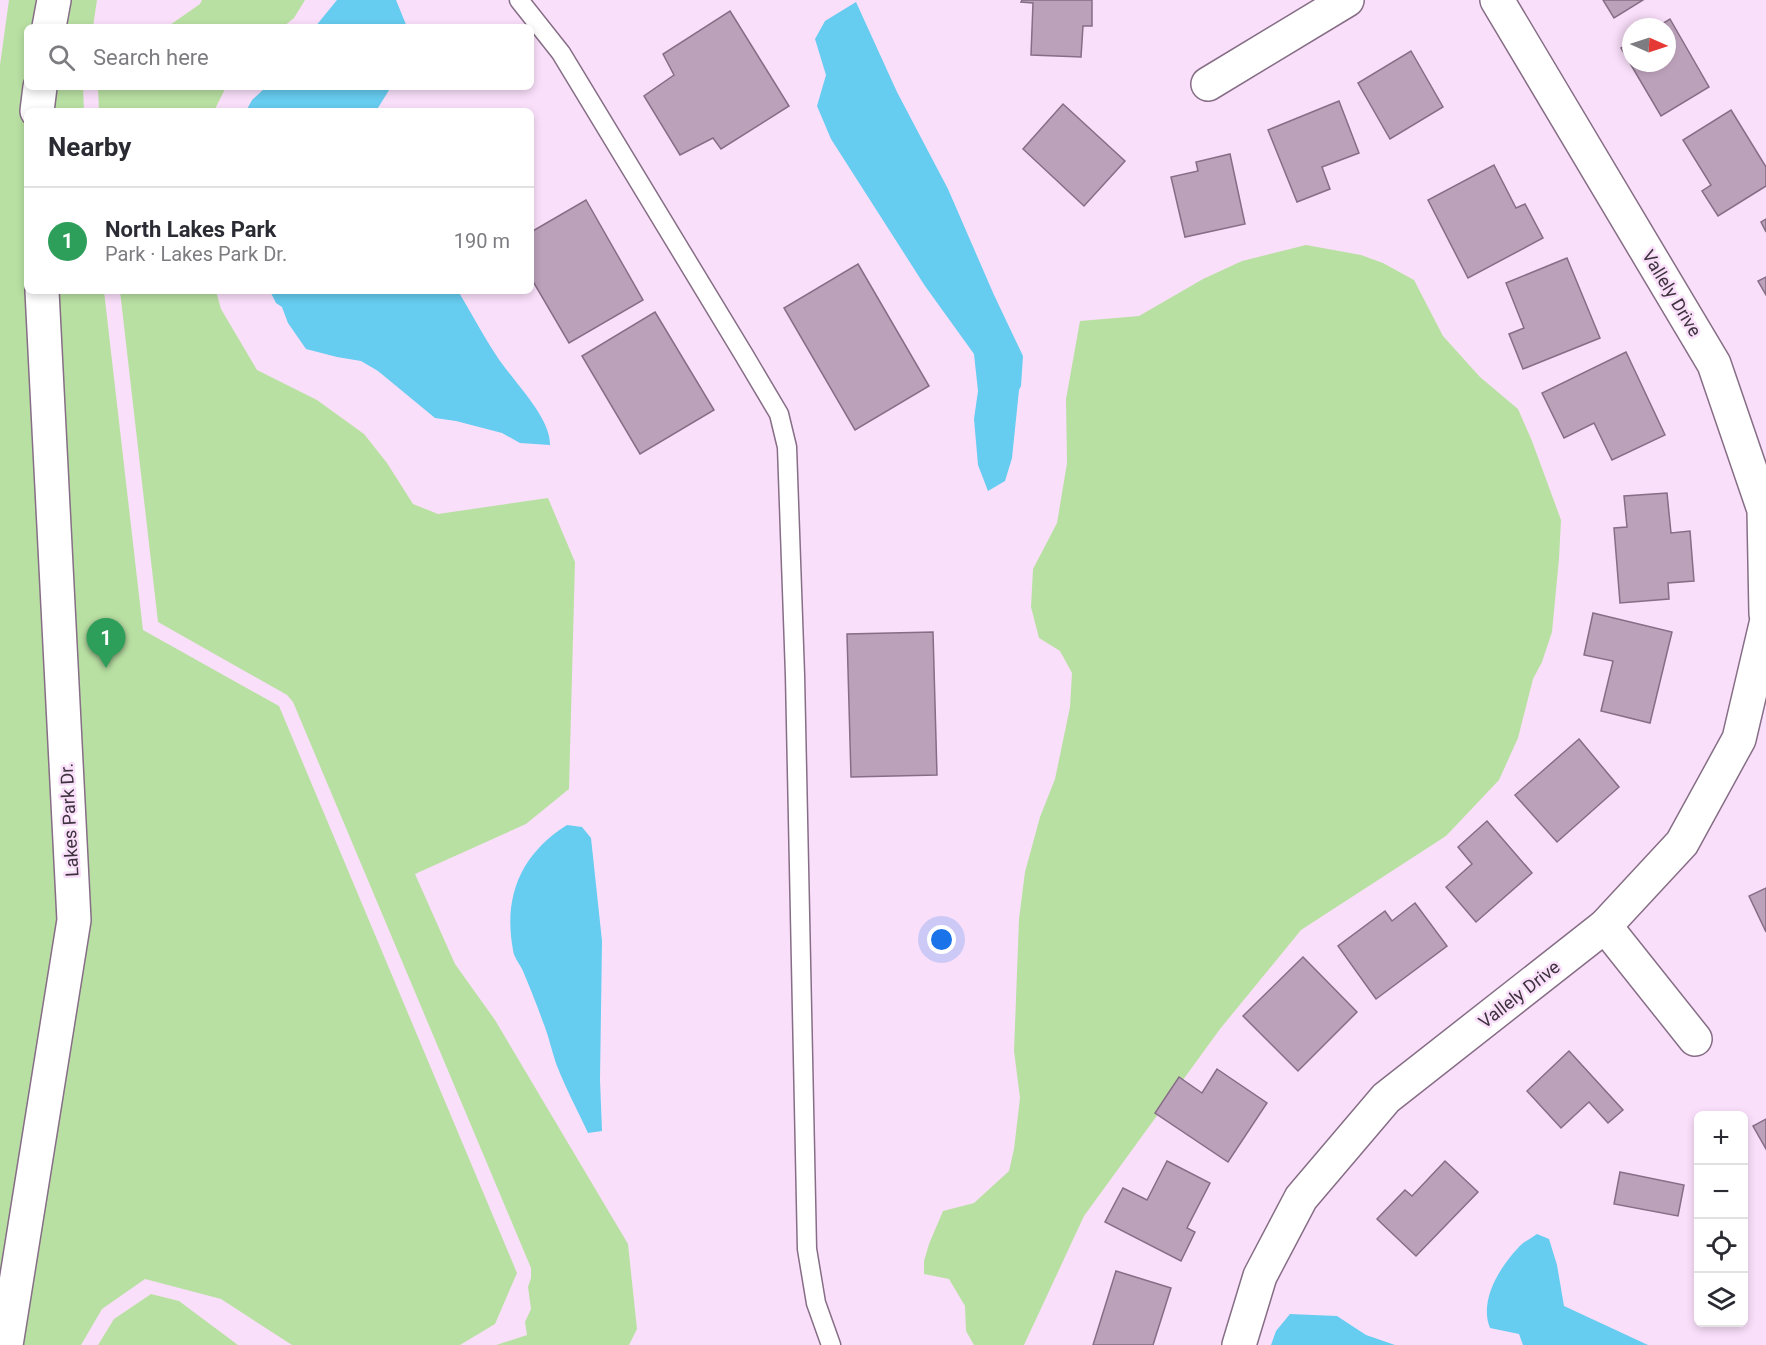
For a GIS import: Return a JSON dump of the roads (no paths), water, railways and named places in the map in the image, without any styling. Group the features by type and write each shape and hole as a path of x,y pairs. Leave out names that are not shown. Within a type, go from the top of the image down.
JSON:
{"street":[{"path":"50,24 54,0"},
{"path":"1208,84 1347,0"},
{"name":"Vallely Drive","path":"1497,0 1714,364 1764,510 1766,614"},
{"path":"37,108 40,90"},
{"name":"Lakes Park Dr.","path":"6,1345 74,921 42,294"},
{"name":"Vallely Drive","path":"1239,1345 1260,1276 1301,1198 1386,1098 1605,926 1682,843 1739,738 1766,624"},
{"path":"1605,926 1695,1039"}],"lane":[{"path":"519,0 561,53 709,296 779,414 787,447 795,687 807,1249 816,1303 831,1345"}],"water":[{"path":"337,0 396,0 406,24 317,24"},
{"path":"856,2 897,92 948,189 1023,356 1012,458 1005,481 988,491 978,465 974,419 978,391 974,354 925,286 831,139 817,106 826,75 815,39 825,21"},
{"path":"263,90 389,90 378,108 248,108 252,100"},
{"path":"272,294 460,294 496,355 544,422 549,434 550,445 520,443 502,433 435,418 378,371 361,361 306,349 288,323 282,307 276,303"},
{"path":"567,825 582,827 591,838 602,941 600,1080 602,1131 588,1133 555,1061 536,1003 515,956 511,930 514,894 527,863 551,836"},
{"path":"1537,1234 1549,1239 1557,1265 1564,1306 1648,1345 1523,1345 1519,1334 1490,1328 1487,1307 1498,1275 1520,1246"},
{"path":"1290,1314 1337,1316 1366,1335 1395,1345 1271,1345 1276,1331"}],"place":[{"name":"North Lakes Park","path":"106,668"}]}
